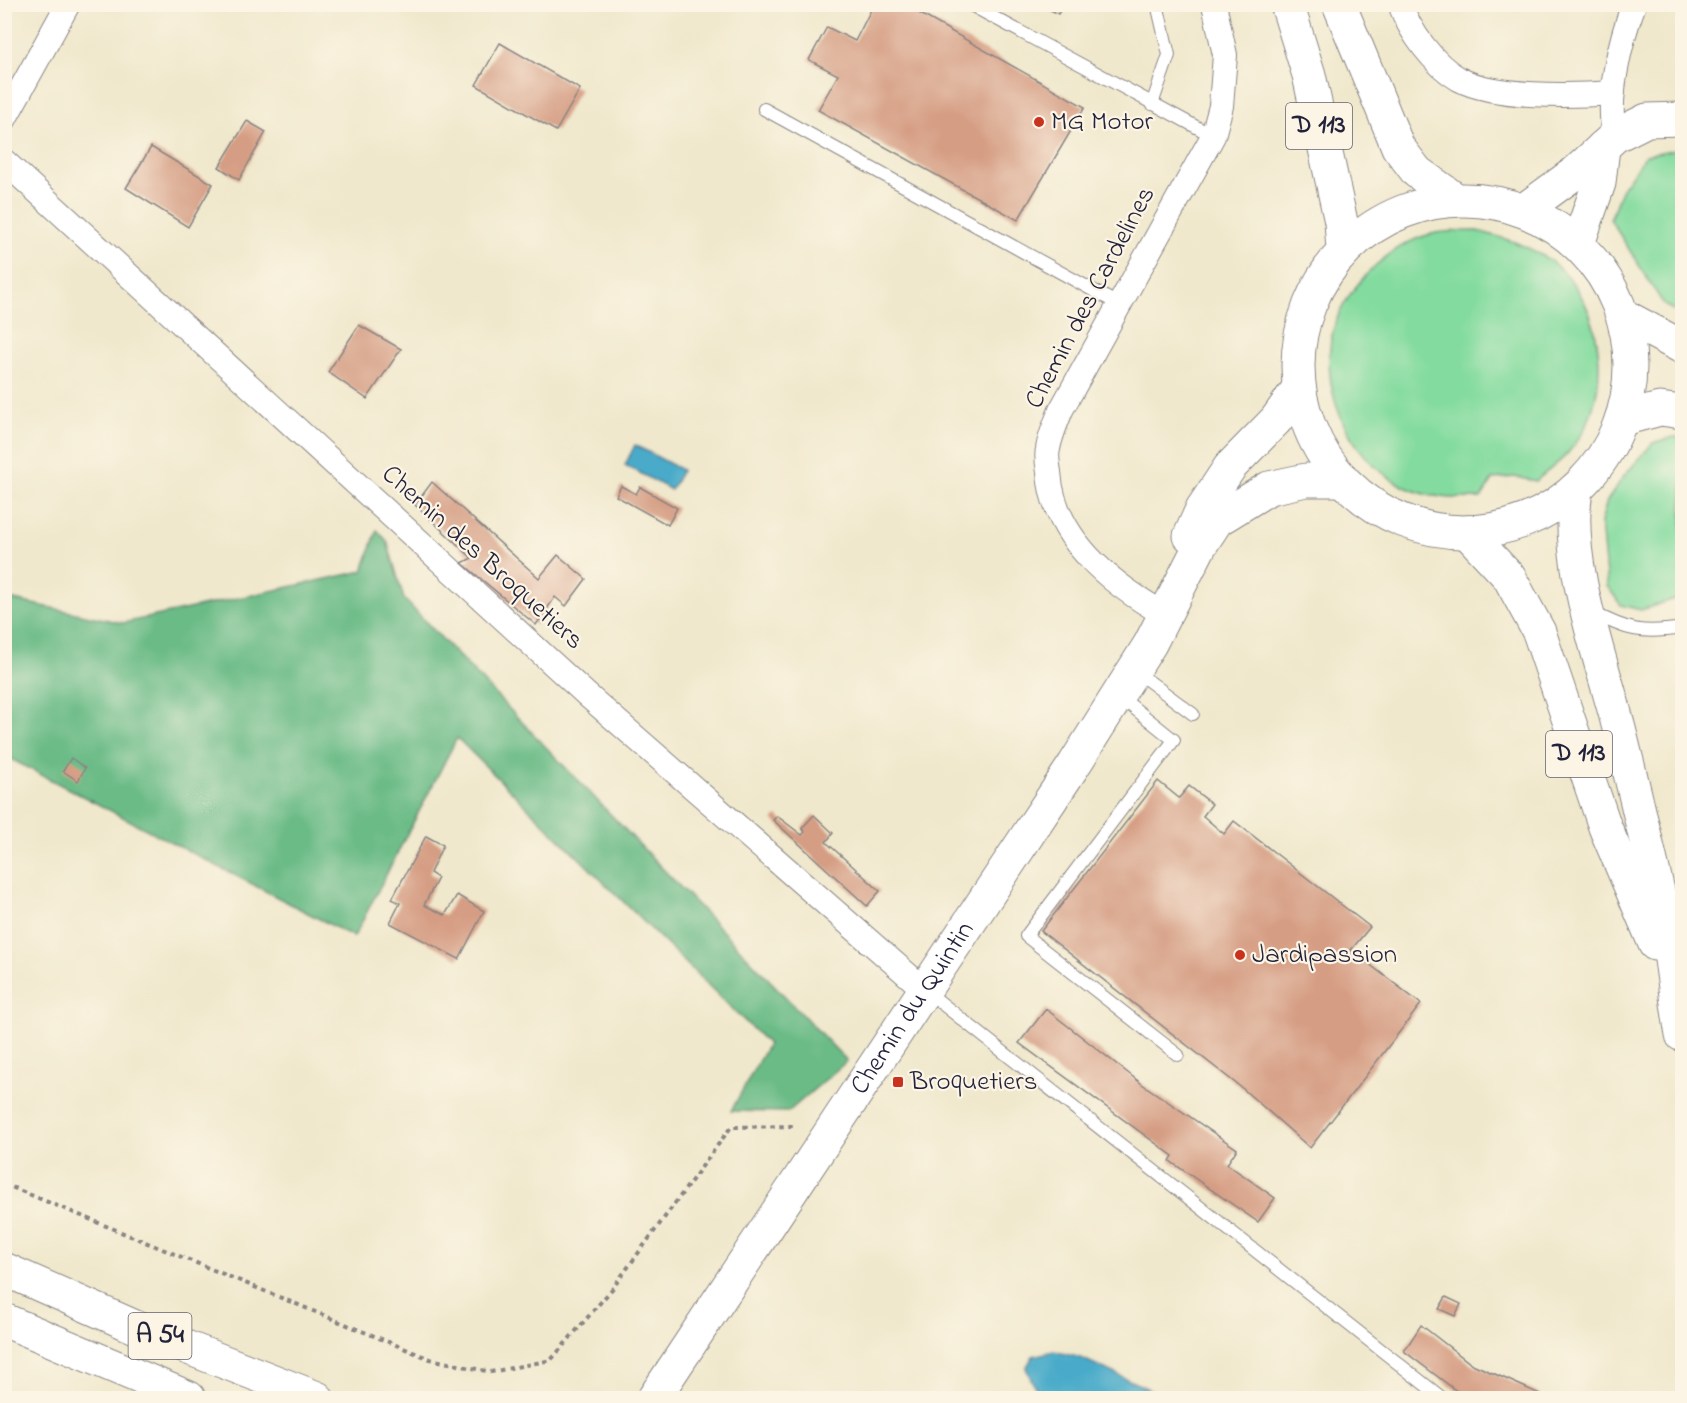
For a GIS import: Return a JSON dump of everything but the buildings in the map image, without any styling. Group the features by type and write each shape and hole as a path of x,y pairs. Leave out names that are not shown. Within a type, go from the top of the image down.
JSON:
{"main road":[{"name":"D 113","path":"1287,4 1308,75 1341,222 1343,250"},
{"name":"D 113","path":"1339,4 1398,147 1417,172 1455,199"},
{"path":"1524,210 1546,196 1609,141 1647,120 1683,119"},
{"path":"1578,244 1599,183 1609,141"},
{"path":"1455,199 1490,201 1524,210 1552,224 1578,244 1597,265 1613,290 1624,316 1631,374 1622,419 1601,461 1576,490 1536,516 1514,525 1467,532 1432,529 1399,519 1369,503 1342,480 1322,453 1312,432 1298,389 1297,351 1305,314 1320,280 1343,250 1375,224 1413,206 1455,199"},
{"path":"1624,316 1683,347"},
{"name":"Chemin du Quintin","path":"1166,615 1171,580 1202,509 1230,467 1276,420 1298,389"},
{"path":"1622,419 1660,409 1683,412"},
{"name":"Chemin du Quintin","path":"656,1397 1126,683 1166,615 1200,546 1217,520 1269,488 1306,480 1342,480"},
{"name":"D 113","path":"1576,490 1572,516 1585,608 1615,715 1666,923 1673,989 1683,1035"},
{"name":"D 113","path":"1467,532 1509,577 1539,632 1605,826 1673,989"},
{"name":"A 54","path":"4,1269 142,1330 317,1398"},
{"name":"A 54","path":"4,1320 189,1398"}],"street":[{"path":"4,120 68,4"},
{"name":"Chemin des Cardelines","path":"1166,615 1134,597 1099,570 1066,528 1050,491 1047,451 1061,410 1213,136 1221,106 1225,55 1214,4"},
{"path":"1400,4 1429,53 1459,78 1496,91 1613,93"},
{"path":"1609,141 1613,93 1628,21 1634,4"},
{"name":"Chemin des Broquetiers","path":"4,162 587,695 925,990"}],"lane":[{"path":"969,4 1213,136"},
{"path":"1152,104 1169,55 1157,4"},
{"path":"764,109 1118,304"},
{"path":"1585,608 1620,627 1651,632 1683,628"},
{"path":"1126,683 1193,714"},
{"path":"1126,683 1174,740 1026,936 1178,1055"},
{"path":"925,990 1442,1398"}],"path":[{"path":"4,1184 430,1359 491,1372 551,1360 612,1289 731,1127 835,1126"}],"green space":[{"path":"1682,148 1682,315 1664,305 1610,219 1622,188 1646,155"},
{"path":"1477,231 1507,239 1534,251 1552,262 1571,280 1585,303 1594,328 1598,355 1598,382 1593,408 1582,433 1567,454 1536,481 1515,477 1493,479 1481,498 1440,497 1420,493 1401,485 1365,456 1351,437 1340,416 1333,393 1330,347 1335,324 1347,299 1382,260 1404,245 1428,235"},
{"path":"1682,437 1682,597 1641,610 1621,605 1607,586 1601,522 1607,501 1624,476 1653,443"},
{"path":"377,530 387,541 404,599 847,1061 788,1112 731,1111 768,1044 457,738 354,937 5,756 4,598 123,623 363,571"}],"water":[{"path":"635,445 682,470 671,490 625,465"},
{"path":"1054,1351 1081,1358 1168,1398 1040,1398 1026,1368 1033,1356"}],"place":[{"name":"MG Motor","path":"1039,122"},
{"name":"Jardipassion","path":"1240,955"},
{"name":"Broquetiers","path":"898,1082"}]}
